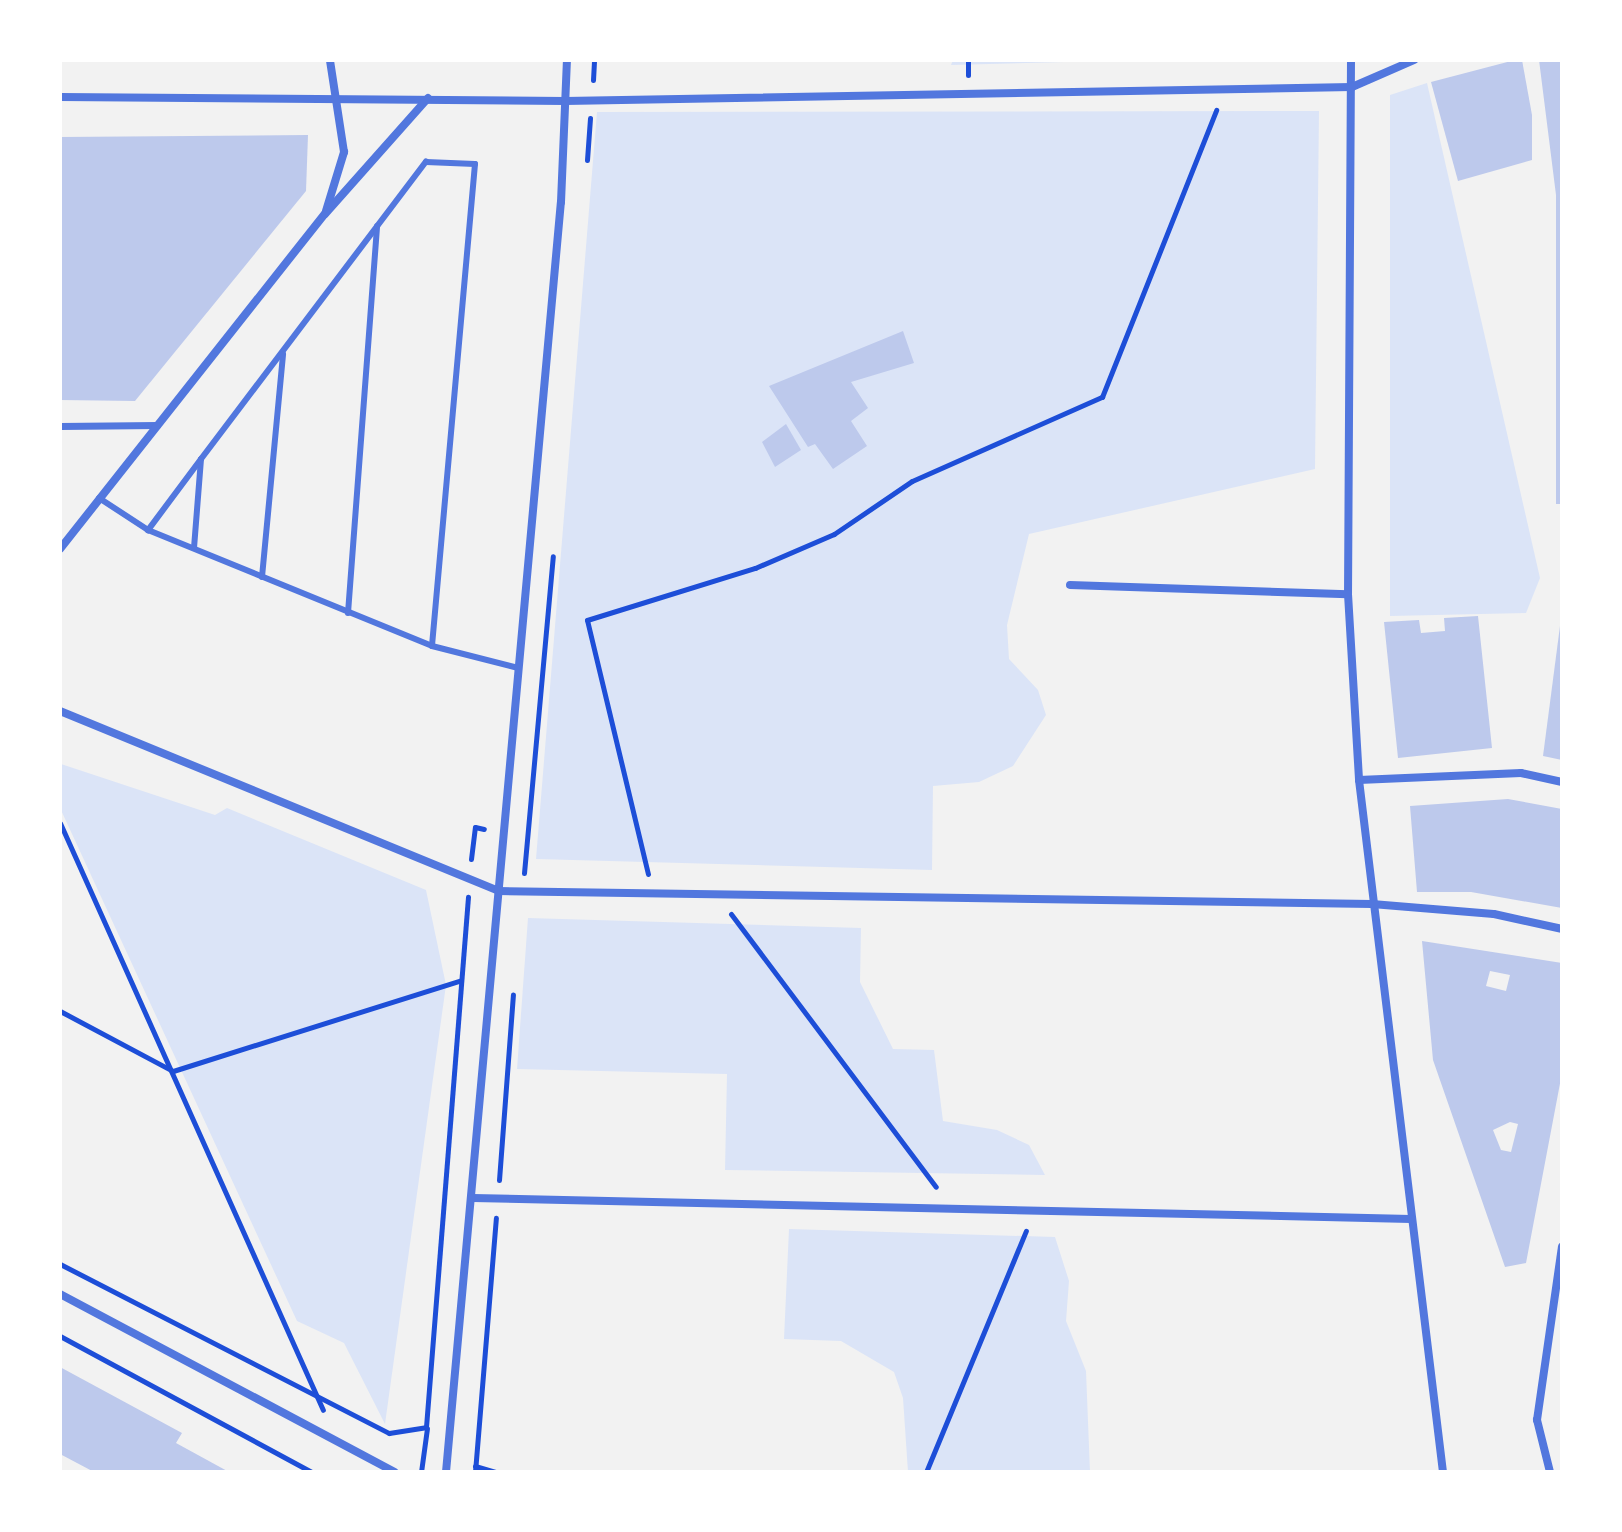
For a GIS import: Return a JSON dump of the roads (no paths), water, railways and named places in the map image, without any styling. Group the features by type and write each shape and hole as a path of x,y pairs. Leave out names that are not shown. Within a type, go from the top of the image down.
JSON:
{"street":[{"path":"325,214 344,152 331,96 330,60"},
{"path":"446,1472 473,1198 567,60"},
{"path":"1351,60 1348,594 1359,780 1443,1472"},
{"path":"60,97 331,96 565,101 1352,87 1414,60"},
{"path":"60,549 325,214 428,98"},
{"path":"60,426 157,425"},
{"path":"1070,585 1348,594"},
{"path":"60,711 499,891 1372,904 1494,914 1562,929"},
{"path":"1359,780 1521,773 1562,782"},
{"path":"473,1198 1411,1219"},
{"path":"1550,1472 1537,1420 1562,1247"},
{"path":"60,1294 395,1472"}],"lane":[{"path":"148,530 426,162 475,164 432,646"},
{"path":"348,613 377,226"},
{"path":"262,577 283,351"},
{"path":"194,548 201,459"},
{"path":"99,498 148,530 348,613 432,646 518,668"}]}
